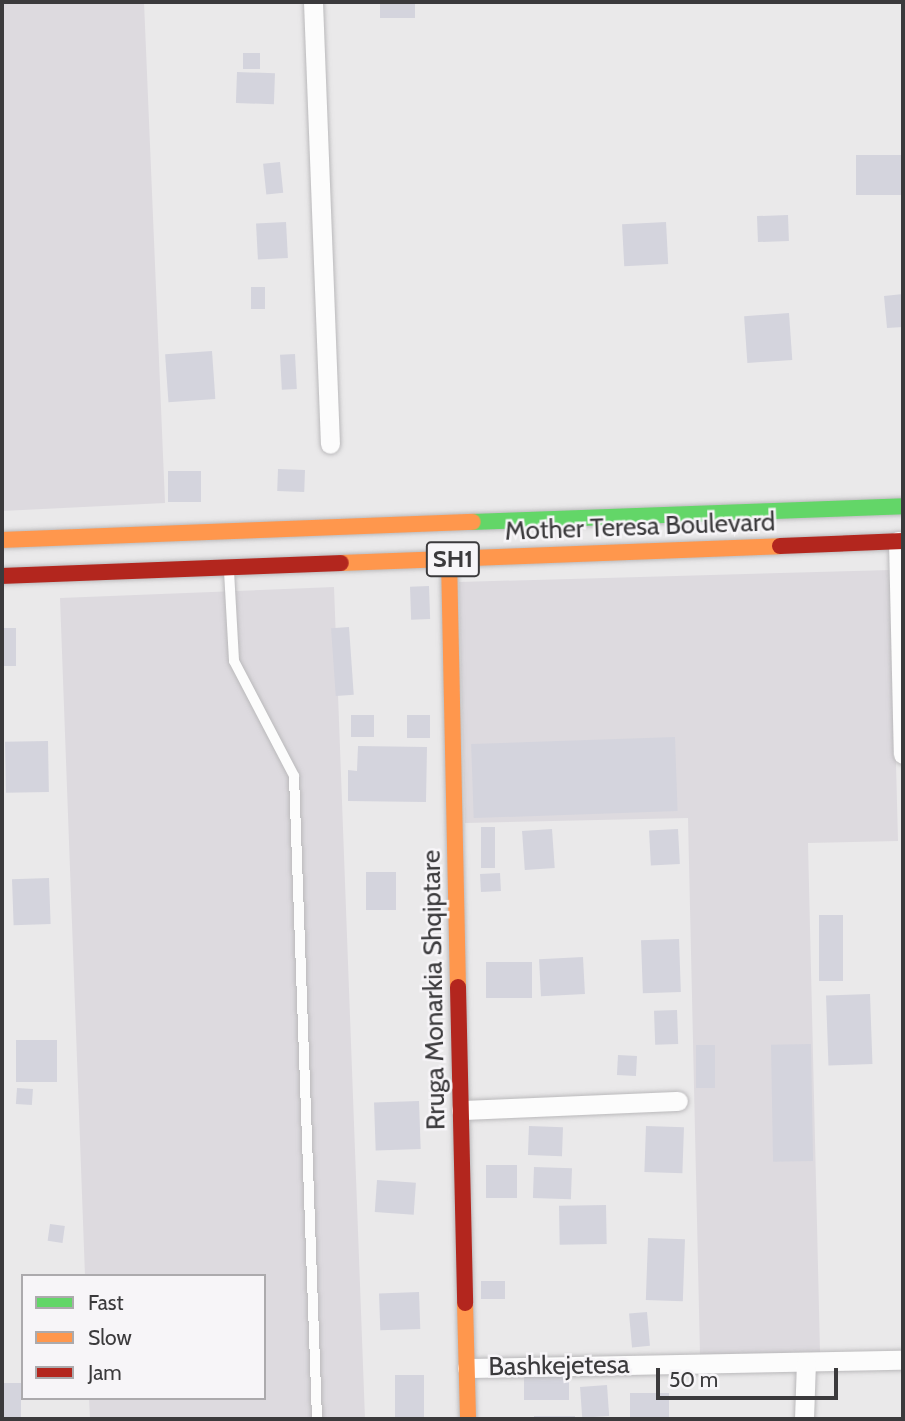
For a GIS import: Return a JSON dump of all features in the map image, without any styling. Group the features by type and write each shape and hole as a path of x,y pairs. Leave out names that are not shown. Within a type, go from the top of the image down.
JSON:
{"main road":[{"name":"Mother Teresa Boulevard","path":"2,540 903,506"},
{"name":"Mother Teresa Boulevard","path":"2,576 901,541"},
{"name":"Rruga Monarkia Shqiptare","path":"449,559 468,1419"}],"street":[{"path":"313,2 330,444"},
{"path":"901,541 903,754"},
{"path":"461,1110 678,1101"},
{"name":"Bashkejetesa","path":"467,1368 903,1360"},
{"path":"804,1419 806,1362"}],"lane":[{"path":"229,567 234,661 294,776 317,1419"}],"shaded area":[{"path":"2,2 144,2 165,503 2,511"},
{"path":"891,570 898,841 808,843 820,1352 700,1355 688,818 465,823 459,582"},
{"path":"334,587 365,1419 90,1419 89,1400 266,1400 266,1274 85,1274 60,598"}],"building":[{"path":"380,2 415,2 415,18 380,18"},
{"path":"243,53 260,53 260,69 243,69"},
{"path":"237,72 275,73 274,104 236,103"},
{"path":"856,155 903,155 903,195 856,195"},
{"path":"280,162 283,193 266,195 263,164"},
{"path":"788,215 789,241 758,242 757,216"},
{"path":"286,222 288,258 258,260 256,224"},
{"path":"666,222 668,264 624,266 622,224"},
{"path":"251,287 265,287 265,309 251,309"},
{"path":"903,294 903,327 887,328 884,296"},
{"path":"789,313 792,360 747,363 744,316"},
{"path":"212,351 215,399 168,402 165,354"},
{"path":"295,354 297,389 282,390 280,355"},
{"path":"278,469 305,470 304,492 277,491"},
{"path":"168,471 201,471 201,502 168,502"},
{"path":"429,586 430,619 411,620 410,587"},
{"path":"349,627 354,695 336,696 331,628"},
{"path":"2,628 16,628 16,666 2,666"},
{"path":"351,715 374,715 374,737 351,737"},
{"path":"407,715 430,715 430,738 407,738"},
{"path":"675,737 678,811 474,818 471,744"},
{"path":"48,741 49,792 6,793 5,742"},
{"path":"358,746 427,747 426,802 348,801 348,770 357,771"},
{"path":"481,827 495,827 495,868 481,868"},
{"path":"552,829 555,868 525,870 522,831"},
{"path":"678,829 680,864 651,865 649,831"},
{"path":"366,872 396,872 396,910 366,910"},
{"path":"500,873 501,891 481,892 480,874"},
{"path":"49,878 51,924 14,925 12,879"},
{"path":"819,915 843,915 843,981 819,981"},
{"path":"679,939 681,992 643,993 641,940"},
{"path":"583,957 585,994 541,996 539,959"},
{"path":"486,962 532,962 532,998 486,998"},
{"path":"870,994 872,1064 828,1065 826,996"},
{"path":"677,1010 678,1044 655,1045 654,1011"},
{"path":"16,1040 57,1040 57,1082 16,1082"},
{"path":"811,1044 813,1161 773,1162 771,1045"},
{"path":"696,1045 715,1045 715,1088 696,1088"},
{"path":"618,1055 637,1056 636,1076 617,1075"},
{"path":"17,1088 33,1089 32,1105 16,1104"},
{"path":"419,1101 421,1149 376,1151 374,1103"},
{"path":"529,1126 563,1127 562,1156 528,1155"},
{"path":"646,1126 684,1127 682,1173 644,1172"},
{"path":"486,1165 517,1165 517,1198 486,1198"},
{"path":"534,1167 572,1168 571,1199 533,1198"},
{"path":"377,1180 416,1183 414,1215 375,1212"},
{"path":"606,1205 607,1244 560,1245 559,1206"},
{"path":"50,1224 65,1226 62,1243 48,1241"},
{"path":"648,1238 685,1239 683,1301 646,1300"},
{"path":"481,1281 505,1281 505,1299 481,1299"},
{"path":"419,1292 420,1329 380,1330 379,1293"},
{"path":"647,1312 650,1346 632,1347 629,1314"},
{"path":"524,1371 569,1371 569,1400 524,1400"},
{"path":"395,1375 424,1375 424,1419 395,1419"},
{"path":"2,1383 21,1383 21,1419 2,1419"},
{"path":"607,1385 609,1416 582,1418 580,1387"},
{"path":"630,1393 669,1393 669,1419 630,1419"},
{"path":"534,1416 575,1416 575,1419 534,1419"}],"traffic: fast":[{"path":"473,522 903,506"}],"traffic: slow":[{"path":"2,540 473,522"},
{"path":"341,563 780,546"},
{"path":"449,559 458,987"},
{"path":"465,1303 468,1419"}],"traffic: jam":[{"path":"780,546 903,541"},
{"path":"2,576 341,563"},
{"path":"458,987 465,1303"}]}
